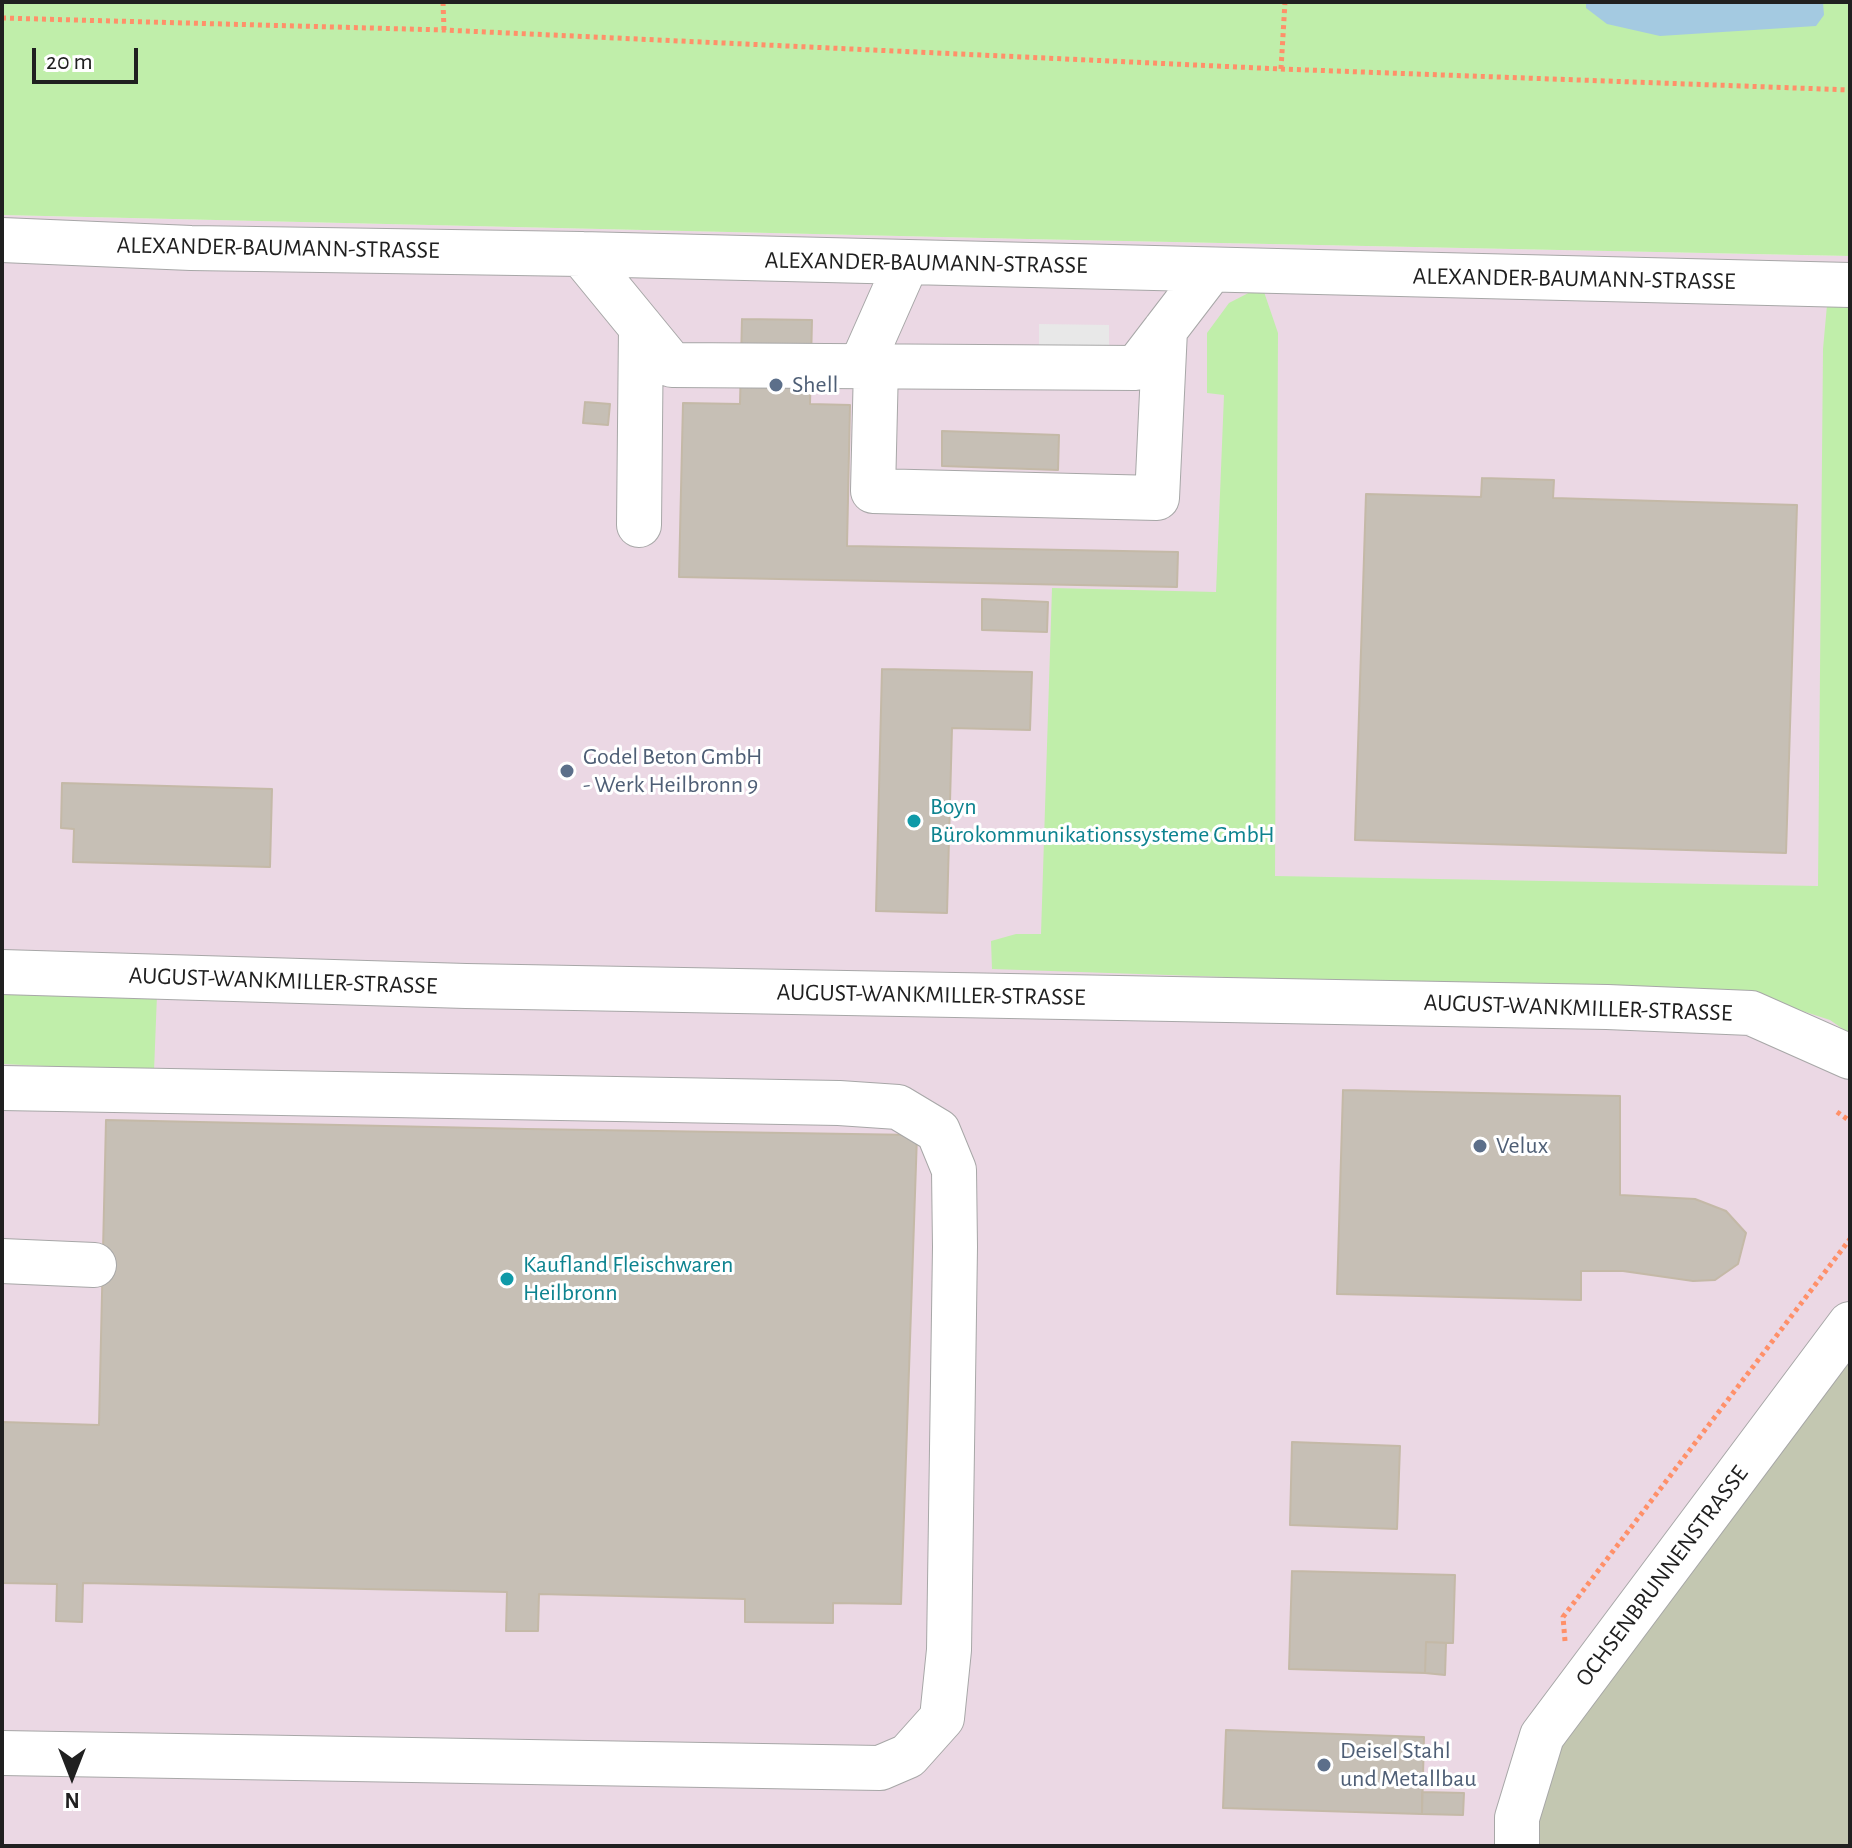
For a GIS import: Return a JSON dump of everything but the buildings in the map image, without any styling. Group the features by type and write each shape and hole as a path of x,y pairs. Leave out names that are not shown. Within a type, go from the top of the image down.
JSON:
{"street":[{"name":"ALEXANDER-BAUMANN-STRASSE","path":"2,240 191,248 581,254 1850,285"},
{"path":"581,254 672,365 1136,368 1211,270"},
{"path":"907,262 869,366 873,491 1157,498 1165,330"},
{"path":"639,525 641,327"},
{"name":"AUGUST-WANKMILLER-STRASSE","path":"2,972 466,986 1591,1007 1751,1013 1850,1057"},
{"path":"2,1088 824,1102 898,1107 938,1131 954,1170 955,1247 949,1650 942,1718 908,1756 880,1768 2,1753"},
{"path":"2,1261 94,1265"},
{"name":"OCHSENBRUNNENSTRASSE","path":"1517,1846 1517,1818 1542,1736 1850,1324"}],"path":[{"path":"443,2 444,30"},
{"path":"1281,69 1285,2"},
{"path":"2,18 444,30 1281,69 1850,90"},
{"path":"1837,1112 1850,1121"}],"shaded area":[{"path":"2,215 1850,256 1850,1360 1539,1846 2,1846"},
{"path":"1039,324 1109,325 1109,355 1039,353"},
{"path":"1850,1360 1850,1846 1539,1846 1538,1822 1561,1741"}],"green space":[{"path":"2,2 1850,2 1850,256 2,215"},
{"path":"1262,286 1278,333 1275,876 1818,886 1823,349 1827,305 1850,305 1850,1034 1830,1020 1753,995 992,969 991,941 1016,934 1041,934 1052,588 1216,592 1224,395 1207,393 1207,333 1229,303"},
{"path":"2,990 157,995 154,1071 2,1064"}],"water":[{"path":"1586,2 1823,2 1824,15 1816,26 1660,36 1607,24 1586,8"}],"place":[{"name":"Shell","path":"776,385"},
{"name":"Godel Beton GmbH - Werk Heilbronn 9","path":"567,771"},
{"name":"Boyn Bürokommunikationssysteme GmbH","path":"914,821"},
{"name":"Velux","path":"1480,1146"},
{"name":"Kaufland Fleischwaren Heilbronn","path":"507,1279"},
{"name":"Deisel Stahl und Metallbau","path":"1324,1765"}]}
